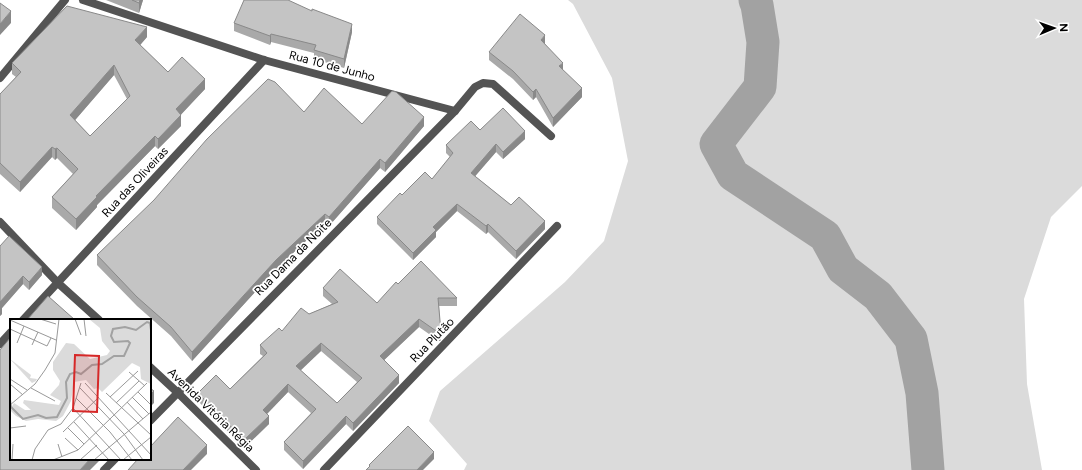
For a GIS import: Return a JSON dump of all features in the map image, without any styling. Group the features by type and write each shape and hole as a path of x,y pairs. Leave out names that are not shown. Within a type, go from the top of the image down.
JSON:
{"street":[{"path":"0,78 65,0"},
{"name":"Rua 10 de Junho","path":"83,0 264,60 455,111"},
{"name":"Rua das Oliveiras","path":"24,319 264,60"},
{"path":"455,111 475,87 483,83 493,84 551,136"},
{"name":"Rua Dama da Noite","path":"151,420 455,111"},
{"path":"0,222 58,283 98,319"},
{"name":"Rua Plutão","path":"324,470 557,226"},
{"path":"0,344 10,333"},
{"name":"Avenida Vitória Régia","path":"151,368 256,470"},
{"path":"104,470 114,460"}],"shaded area":[{"path":"568,0 1082,0 1082,186 1051,217 1024,299 1027,384 1042,470 464,470 467,464 429,421 440,391 565,282 604,241 628,161 612,78 573,4"}],"building":[{"path":"132,0 140,0 139,3"},
{"path":"244,0 288,0 312,11 312,9 352,24 344,59 314,50 316,45 271,34 270,36 234,23"},
{"path":"0,3 11,11 0,24"},
{"path":"67,6 147,27 135,40 168,72 182,57 205,79 176,109 181,115 158,139 155,136 96,196 97,197 76,219 52,197 78,169 57,148 55,149 52,147 20,182 0,163 0,94 21,72 12,63","holes":["114,65 130,96 90,136 70,115"]},
{"path":"520,14 545,35 541,40 563,63 559,66 582,88 553,118 536,89 533,92 513,71 489,52"},
{"path":"268,79 275,82 304,112 324,88 362,124 392,91 396,92 424,117 385,163 380,159 329,217 325,214 276,260 192,352 171,327 137,297 97,255 154,200 207,139"},
{"path":"503,108 525,131 503,152 496,144 471,173 511,205 519,197 545,221 516,251 488,224 486,226 457,204 433,227 436,230 413,253 377,217 400,193 402,195 425,172 432,179 453,153 446,145 471,121 480,130"},
{"path":"9,236 42,267 29,282 23,276 0,302 0,246"},
{"path":"421,261 457,298 438,298 441,332 439,333 419,319 380,356 399,375 353,423 346,416 303,461 284,442 316,409 288,384 263,410 269,416 244,440 198,393 216,375 230,389 267,353 260,345 279,328 282,331 301,308 309,314 338,302 323,288 340,269 377,303 396,282 398,284","holes":["321,343 362,378 337,403 296,366"]},
{"path":"48,296 74,319 28,319"},
{"path":"10,338 10,460 89,460 80,470 0,470 0,350"},
{"path":"178,417 207,445 183,470 128,470 137,460 151,460 151,446"},
{"path":"408,426 434,452 417,470 366,470 370,466 369,465"}],"waterway":[{"path":"755,0 763,42 760,87 716,144 733,175 825,236 843,269 878,296 911,339 922,393 928,470"}]}
